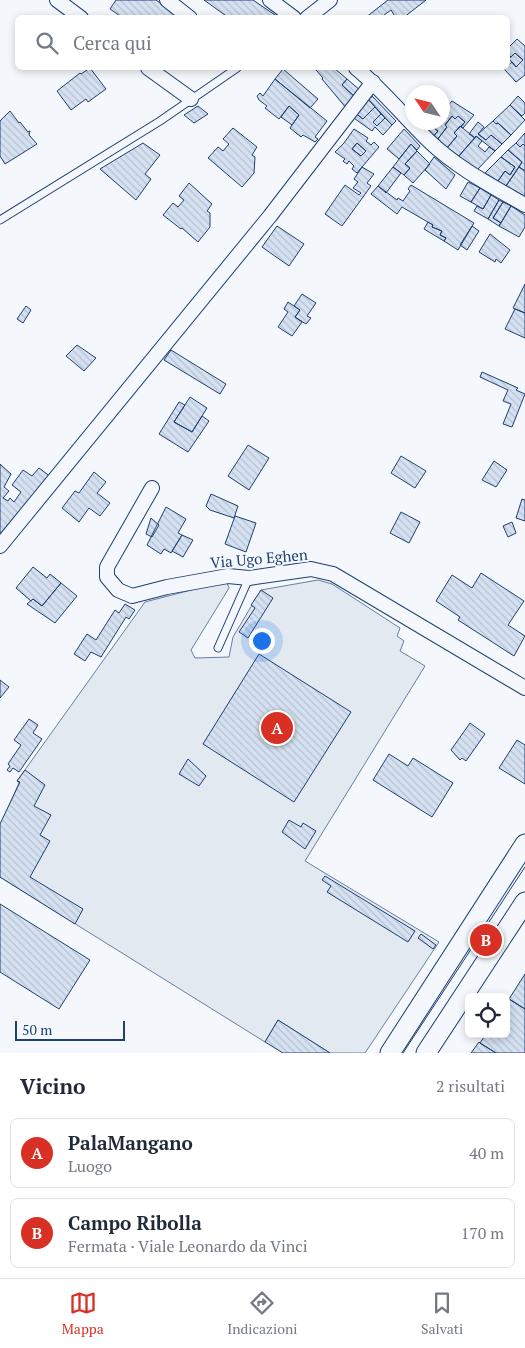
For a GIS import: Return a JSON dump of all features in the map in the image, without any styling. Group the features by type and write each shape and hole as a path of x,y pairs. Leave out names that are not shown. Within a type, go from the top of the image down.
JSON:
{"street":[{"path":"57,0 77,15"},
{"path":"167,0 186,15"},
{"path":"270,0 290,15"},
{"path":"311,15 330,0"},
{"path":"151,70 191,99"},
{"path":"358,70 373,82 430,142 468,173 525,205"},
{"path":"0,546 270,216 373,82"},
{"name":"Via Ugo Eghen","path":"152,488 107,567 107,578 118,590 132,596 167,586 228,576 249,578 311,569 333,574 524,687"},
{"path":"390,1053 525,844"},
{"path":"426,1053 525,902"}],"lane":[{"path":"0,220 160,121 234,70"},
{"path":"218,648 249,578"}],"shaded area":[{"path":"318,580 332,584 400,628 397,636 404,641 400,651 425,666 305,861 439,942 365,1053 330,1053 278,1020 265,1042 0,877 0,826 19,783 17,781 145,602 226,581 229,588 191,650 195,658 229,657 233,637 261,590"}],"building":[{"path":"116,0 156,0 177,15 119,15 110,9"},
{"path":"204,0 253,0 275,15 225,15"},
{"path":"388,0 426,0 407,15 394,15 391,10 384,15 369,15"},
{"path":"517,39 525,46 525,75 516,82 505,70 510,70 510,64 512,62 516,67 523,60 515,53 511,57 510,46"},
{"path":"515,53 523,60 516,67 510,58"},
{"path":"87,70 92,70 106,89 88,102 86,99 71,110 57,91"},
{"path":"284,70 318,99 310,108 275,79"},
{"path":"316,70 336,70 347,79 342,85 356,98 347,109 322,79"},
{"path":"275,79 327,121 315,137 318,139 315,142 303,135 301,137 290,128 299,115 289,106 279,119 265,108 267,106 259,100 257,96 260,93 263,96"},
{"path":"347,79 361,91 356,98 342,85"},
{"path":"369,96 371,98 372,96 396,121 392,125 367,98"},
{"path":"518,96 525,103 525,113 522,116 510,105"},
{"path":"367,98 375,107 363,119 354,112"},
{"path":"452,101 474,115 463,128 461,127 465,122 458,116 455,119 452,116 450,119 450,103"},
{"path":"510,105 525,120 511,135 493,121"},
{"path":"198,106 208,114 194,123 184,115"},
{"path":"289,106 299,115 292,125 281,117"},
{"path":"375,107 381,114 373,122 377,126 385,118 392,125 383,135 375,127 372,131 351,116 354,112 363,119"},
{"path":"10,111 28,132 30,131 29,135 37,144 5,164 0,156 0,121"},
{"path":"381,114 385,118 377,126 373,122"},
{"path":"452,116 455,119 458,116 465,122 454,133 457,136 447,148 437,140 445,130 450,130 450,119"},
{"path":"493,121 511,135 502,144 491,135 486,140 478,134"},
{"path":"478,122 484,127 478,134 486,140 491,135 502,144 495,151 476,136 475,138 469,134"},
{"path":"460,126 475,138 458,157 447,148 457,136 454,133"},
{"path":"233,128 257,147 252,155 255,157 254,173 242,187 208,158 218,147 223,151 229,144 223,139"},
{"path":"354,129 368,138 366,141 371,145 374,142 379,147 357,173 352,169 354,166 349,161 347,164 343,161 345,159 335,152","holes":["357,143 366,151 361,156 352,149"]},
{"path":"404,129 420,146 417,150 411,144 399,159 387,149"},
{"path":"423,130 438,131 432,138"},
{"path":"437,130 445,130 437,140 433,137 438,131"},
{"path":"525,133 525,146 523,144 520,147 516,143"},
{"path":"476,136 482,141 478,146 485,152 489,147 495,151 477,170 458,157"},
{"path":"143,143 160,155 145,174 151,179 136,200 100,169"},
{"path":"357,143 366,151 361,156 352,149"},
{"path":"516,143 520,147 523,144 525,146 525,171 519,167 522,162 508,150"},
{"path":"411,144 417,151 405,164 410,168 404,175 393,167"},
{"path":"508,150 522,162 506,186 498,181 505,171 510,175 515,167 501,157"},
{"path":"417,151 430,164 413,183 404,175 410,168 405,164"},
{"path":"434,157 455,175 446,189 425,170"},
{"path":"501,157 515,167 510,175 505,171 498,181 485,173"},
{"path":"362,167 374,174 367,183 371,186 342,226 325,214 345,185 359,195 361,193 353,188 358,182 354,179"},
{"path":"393,167 401,173 386,193 378,186"},
{"path":"519,167 525,171 525,197 506,186"},
{"path":"468,182 480,188 471,202 460,196"},
{"path":"189,183 212,204 207,211 210,213 210,227 198,242 163,215 173,203 178,207 184,200 179,196"},
{"path":"411,185 474,223 458,250 444,241 446,238 440,235 442,231 432,227 433,225 402,207 397,214 371,194 378,186 397,200 398,198 403,201 410,191 408,189"},
{"path":"480,188 491,195 483,209 471,202"},
{"path":"491,195 499,200 488,219 474,211 477,206 483,209"},
{"path":"499,200 503,202 493,218 501,223 499,226 488,219"},
{"path":"503,202 511,206 501,223 493,218"},
{"path":"511,206 525,215 525,227 519,237 499,226"},
{"path":"428,222 433,225 432,227 442,231 440,235 446,238 444,241 424,229"},
{"path":"277,226 304,244 289,266 262,247"},
{"path":"472,226 479,231 467,250 460,245"},
{"path":"490,234 510,250 501,263 496,259 495,262 479,252"},
{"path":"525,284 525,313 513,308"},
{"path":"302,294 316,303 307,316 311,318 306,324 295,317 300,310 294,306"},
{"path":"288,302 300,310 295,317 302,322 292,336 278,327 288,312 284,309"},
{"path":"26,306 31,310 23,323 17,319"},
{"path":"515,309 525,313 525,338 505,329"},
{"path":"77,345 96,358 84,371 66,356"},
{"path":"171,350 226,384 220,394 164,360"},
{"path":"482,372 518,388 516,390 525,394 512,427 503,424 511,404 503,401 508,390 480,377"},
{"path":"190,397 207,408 192,432 174,422"},
{"path":"179,402 185,405 174,422 192,432 202,416 209,421 188,452 159,434"},
{"path":"248,445 269,458 249,490 228,476"},
{"path":"401,456 426,471 415,488 391,473"},
{"path":"494,461 507,470 496,487 482,480"},
{"path":"0,464 11,474 4,487 9,491 3,498 8,501 10,498 14,502 21,492 12,485 23,470 32,476 39,468 51,477 0,541"},
{"path":"94,472 106,482 97,493 110,503 100,516 89,508 79,522 62,508 75,491 79,493"},
{"path":"211,494 238,506 234,518 210,510 206,506"},
{"path":"522,499 525,500 525,521 516,518"},
{"path":"166,507 186,519 178,533 182,535 171,553 164,549 161,554 147,545"},
{"path":"401,512 420,522 409,543 390,533"},
{"path":"235,516 256,523 246,552 225,544"},
{"path":"151,518 159,525 152,537 146,534"},
{"path":"512,522 516,533 508,537 503,526"},
{"path":"182,535 193,540 183,557 172,551"},
{"path":"33,567 47,578 50,574 61,583 42,606 33,599 31,601 16,588"},
{"path":"481,573 524,601 508,625 525,636 514,656 458,620 460,617 436,601 452,575 472,588"},
{"path":"61,583 77,596 55,623 27,604 33,599 42,606"},
{"path":"261,590 273,598 248,638 239,632 255,608 251,605"},
{"path":"125,604 135,610 129,619 126,617 101,657 91,652 85,661 74,654 87,634 96,640 115,610 119,613"},
{"path":"259,654 351,712 294,802 203,744"},
{"path":"0,680 9,687 0,698"},
{"path":"29,719 38,725 33,733 42,739 19,772 13,768 10,772 7,770 10,766 8,764 21,745 14,740"},
{"path":"470,723 485,734 466,761 462,758 460,760 451,750"},
{"path":"517,740 525,745 525,784 499,768"},
{"path":"389,754 408,766 413,758 453,783 432,817 373,780"},
{"path":"188,759 206,776 199,786 179,774"},
{"path":"25,770 45,785 34,806 51,815 40,835 50,841 30,877 83,909 75,924 0,877 0,824 20,782 17,781"},
{"path":"289,820 301,827 303,823 316,831 305,849 282,832"},
{"path":"325,876 415,931 408,942 327,892 331,886 322,880"},
{"path":"0,904 90,960 59,1009 0,972"},
{"path":"421,934 436,945 433,949 418,938"},
{"path":"525,974 525,1009 510,1000"},
{"path":"510,1000 525,1009 525,1053 496,1053 480,1043 483,1038 510,1038"},
{"path":"278,1020 330,1053 283,1053 265,1042"},
{"path":"480,1043 496,1053 471,1053"}],"tram line":[{"path":"403,1053 525,867"}],"place":[{"name":"PalaMangano","path":"277,728"},
{"name":"Campo Ribolla","path":"486,940"}]}
